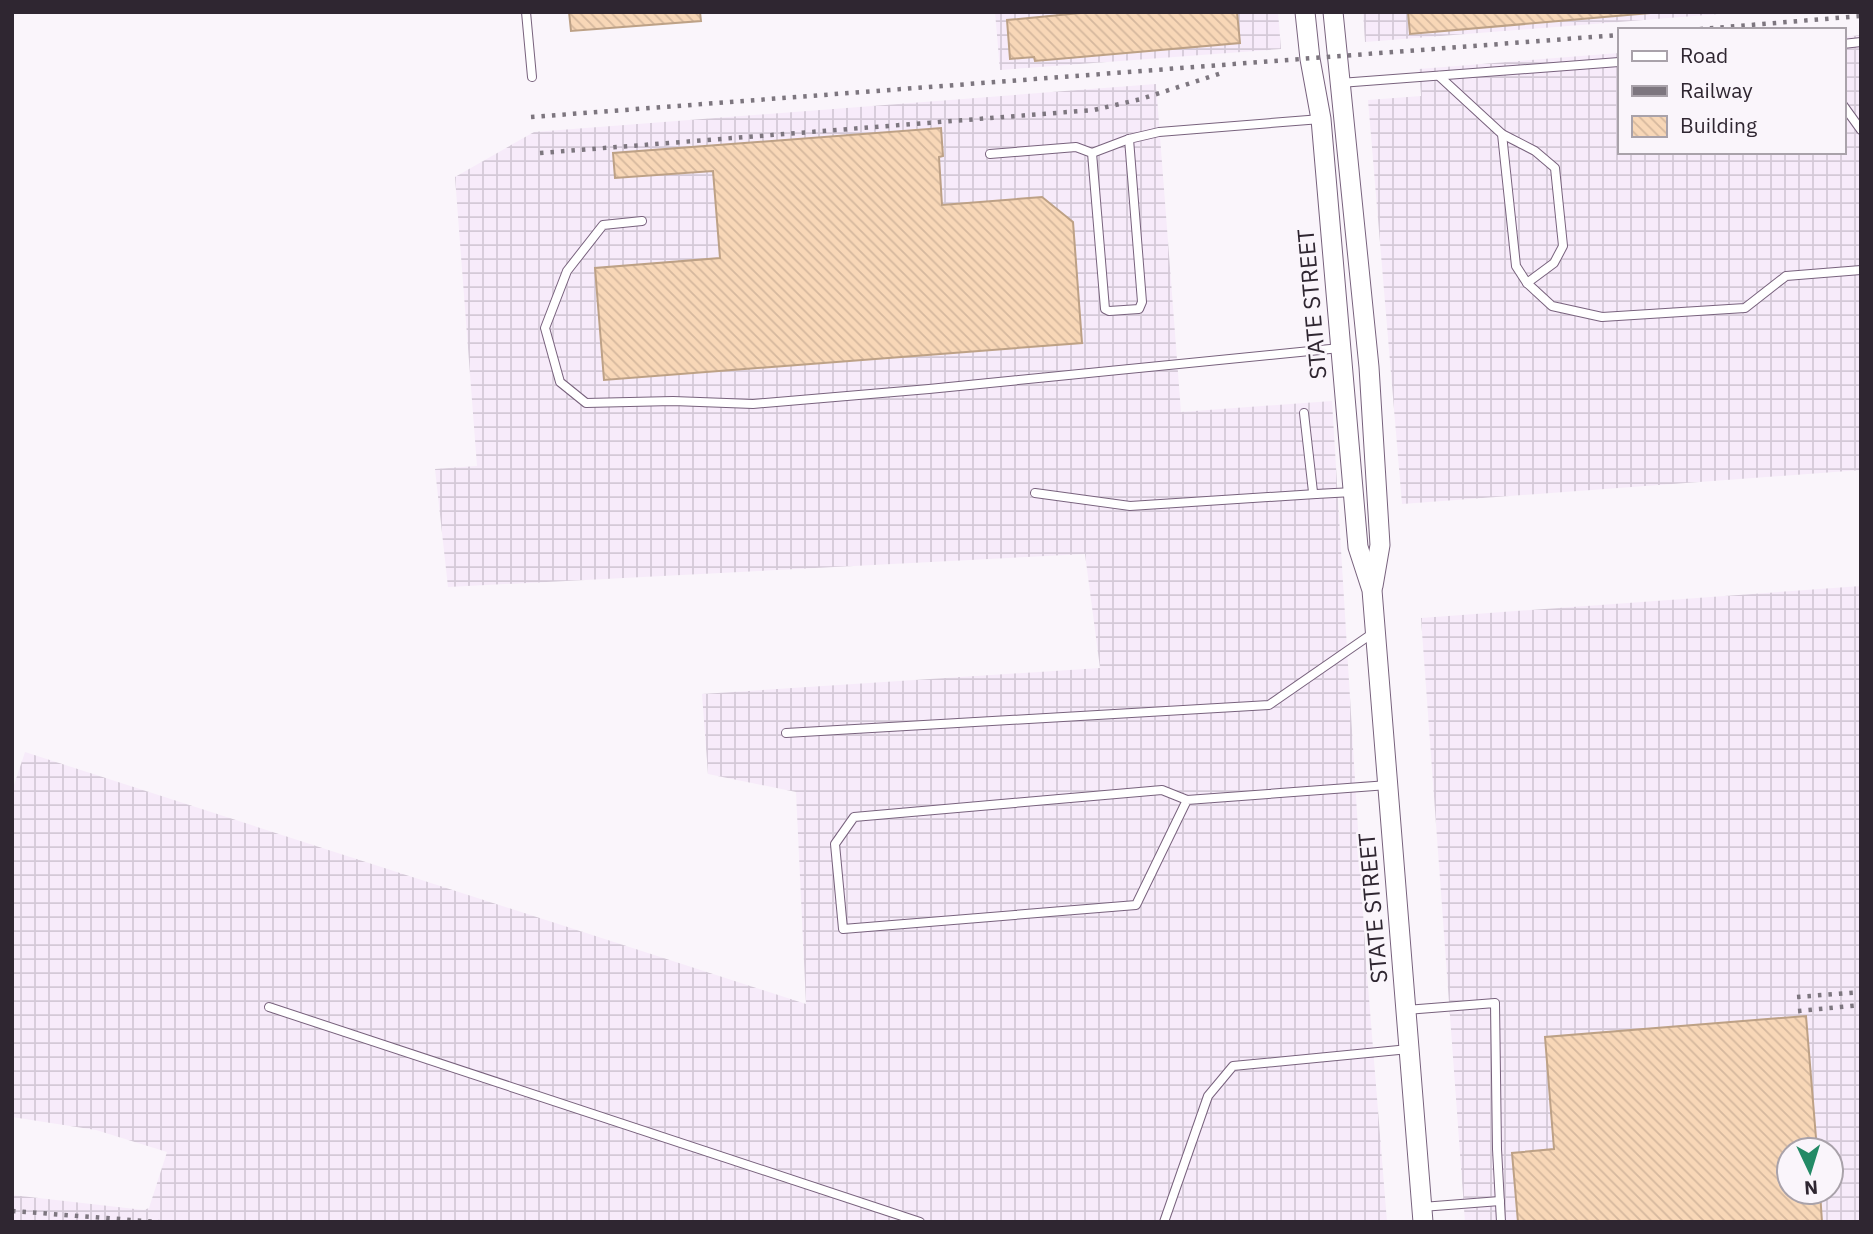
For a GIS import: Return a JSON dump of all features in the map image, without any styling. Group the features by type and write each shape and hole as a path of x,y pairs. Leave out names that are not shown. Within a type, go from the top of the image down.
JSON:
{"street":[{"name":"STATE STREET","path":"1306,12 1310,59 1321,119 1358,547 1372,590 1422,1214"},
{"name":"STATE STREET","path":"1333,12 1369,367 1380,545 1372,590"}],"lane":[{"path":"526,12 532,76"},
{"path":"1340,83 1618,62"},
{"path":"1439,76 1502,134 1535,151 1555,168 1563,246 1554,263 1527,284"},
{"path":"1845,108 1861,130"},
{"path":"990,154 1076,147 1092,153 1129,139 1159,132 1321,119"},
{"path":"1502,134 1516,266 1527,284 1552,306 1602,317 1745,308 1786,276 1861,270"},
{"path":"1092,153 1105,309 1139,309 1142,302 1129,139"},
{"path":"642,222 603,225 567,271 545,328 560,382 586,403 673,401 753,404 943,388 1340,348"},
{"path":"1304,413 1311,486 1316,494"},
{"path":"1035,493 1130,506 1353,492"},
{"path":"786,733 1269,705 1376,632"},
{"path":"1186,800 1136,905 843,929 835,844 853,817 1162,790 1186,800 1388,785"},
{"path":"1406,1010 1495,1003 1501,1222"},
{"path":"269,1007 920,1222"},
{"path":"1164,1222 1208,1096 1233,1066 1409,1049"},
{"path":"1422,1214 1500,1201"}],"shaded area":[{"path":"995,12 1278,12 1281,49 1000,70"},
{"path":"1363,12 1744,12 1365,42"},
{"path":"1861,35 1861,470 1402,504 1368,100 1421,96 1419,69 1618,53 1618,154 1845,154 1845,37"},
{"path":"1156,84 1181,412 1332,401 1366,961 1387,1222 12,1222 12,1195 144,1210 149,1208 167,1152 96,1130 12,1117 12,791 25,752 806,1004 796,792 708,774 702,694 1100,668 1085,554 448,587 435,469 477,466 455,177 534,132"},
{"path":"1861,586 1861,1222 1465,1222 1421,618"}],"building":[{"path":"569,12 700,12 701,21 571,31"},
{"path":"1091,12 1237,12 1240,43 1035,61 1034,57 1010,59 1007,20"},
{"path":"1408,12 1662,12 1410,34"},
{"path":"941,128 943,156 939,157 942,205 1042,197 1073,222 1082,343 604,380 595,268 720,258 713,171 615,178 613,153"},
{"path":"1806,1016 1816,1136 1775,1136 1775,1206 1821,1206 1822,1222 1518,1222 1512,1153 1554,1149 1545,1037"}],"railway":[{"path":"1714,28 1861,16"},
{"path":"531,117 1618,35"},
{"path":"540,153 1094,110 1141,99 1225,72"},
{"path":"1797,997 1861,992"},
{"path":"1798,1011 1861,1005"},
{"path":"12,1211 159,1222"}]}
